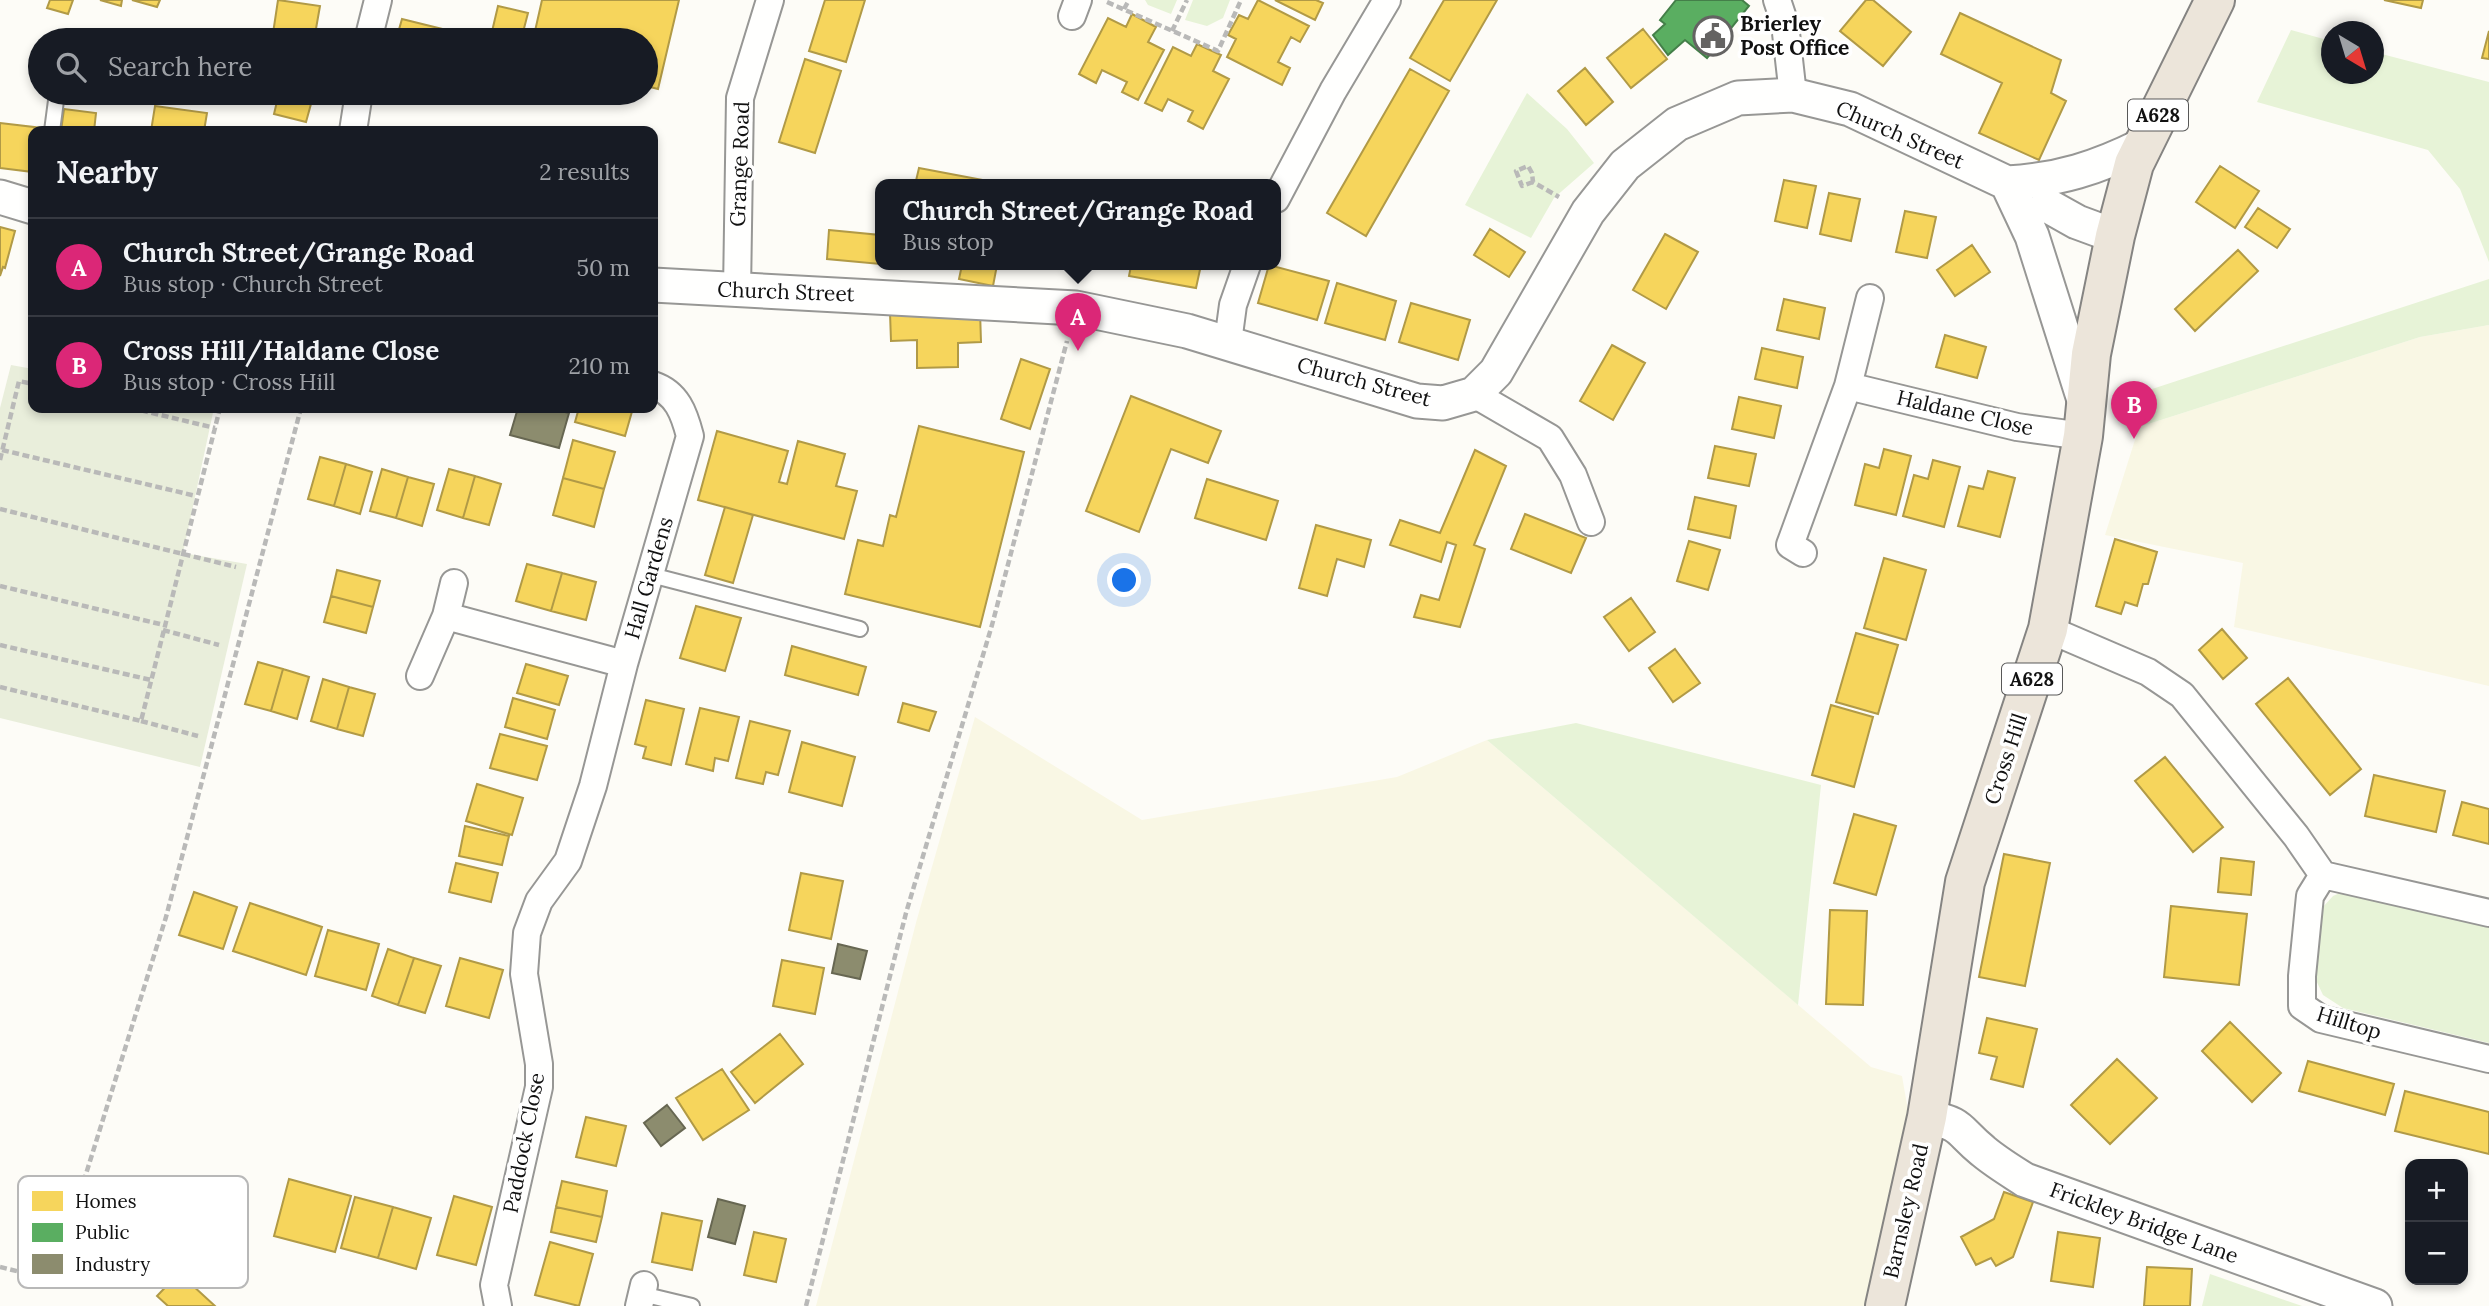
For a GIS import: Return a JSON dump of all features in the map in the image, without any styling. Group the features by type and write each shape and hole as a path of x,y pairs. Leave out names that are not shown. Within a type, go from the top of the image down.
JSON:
{"highway":[{"name":"A628","path":"2115,236 2134,164 2215,0"},
{"name":"Cross Hill","path":"1927,1117 1965,882 2048,629 2084,419 2091,354 2115,236"},
{"name":"Barnsley Road","path":"1885,1306 1927,1117"}],"street":[{"path":"371,28 377,0"},
{"name":"Grange Road","path":"737,291 740,98 770,0"},
{"path":"1281,190 1333,92 1387,0"},
{"path":"1777,0 1785,24 1793,95"},
{"name":"Church Street","path":"658,285 1076,308 1187,331 1417,401 1443,403 1474,394 1496,372 1588,212 1625,165 1676,124 1726,103 1738,98 1793,95 1850,109 2007,183 2077,222 2115,236"},
{"path":"354,126 357,105"},
{"path":"2084,419 2032,236 2007,183 2040,181 2103,165 2143,145"},
{"path":"0,197 28,205"},
{"path":"1227,342 1233,305 1245,270"},
{"path":"1803,553 1790,545 1848,386 1870,298"},
{"name":"Haldane Close","path":"1848,386 2017,427 2084,419"},
{"name":"Hall Gardens","path":"593,786 624,664 690,436 684,412 666,390 658,387"},
{"path":"1474,394 1550,438 1573,475 1591,522"},
{"path":"420,676 446,616 454,583"},
{"path":"446,616 624,664"},
{"path":"2048,629 2148,672 2182,695 2296,836 2323,875 2489,913"},
{"name":"Paddock Close","path":"498,1306 494,1285 539,1087 539,1064 524,974 527,933 539,901 568,862 593,786"},
{"name":"Hilltop","path":"2323,875 2310,896 2302,976 2302,1006 2321,1019 2489,1059"},
{"name":"Frickley Bridge Lane","path":"1927,1117 1946,1120 1958,1126 1982,1150 2025,1180 2375,1306"}],"lane":[{"path":"53,126 55,105"},
{"path":"651,575 860,629"},
{"path":"642,1295 692,1306"}],"path":[{"path":"1103,0 1218,51 1241,0"},
{"path":"1124,9 1129,0"},
{"path":"1172,31 1186,0"},
{"path":"1534,182 1522,186 1516,171 1528,166 1534,182 1559,197"},
{"path":"806,1306 906,913 992,625 1076,308"},
{"path":"0,460 19,380 28,383"},
{"path":"152,413 215,428"},
{"path":"141,721 219,413"},
{"path":"85,1176 166,917 300,413"},
{"path":"2,450 196,496"},
{"path":"0,509 236,567"},
{"path":"0,586 163,627 219,645"},
{"path":"0,645 151,680"},
{"path":"0,687 198,736"},
{"path":"0,1267 18,1271"}],"shaded area":[{"path":"2489,325 2489,686 2234,627 2243,563 2105,535 2139,427 2420,337"},
{"path":"975,717 1142,820 1397,777 1487,740 1871,1067 1902,1076 1910,1122 1868,1306 816,1306 917,919"}],"green space":[{"path":"1145,0 1177,0 1171,14 1148,5"},
{"path":"1193,0 1230,0 1223,18 1207,26 1185,20"},
{"path":"2291,30 2321,38 2321,84 2384,84 2384,55 2489,82 2489,262 2460,189 2428,150 2257,102"},
{"path":"1527,93 1567,129 1594,163 1554,198 1531,238 1465,205"},
{"path":"2489,279 2489,325 2420,337 2139,427 2149,390"},
{"path":"11,365 28,368 28,413 213,413 183,553 247,564 200,767 0,718 0,408"},
{"path":"1576,723 1821,785 1798,1005 1487,740"},
{"path":"2349,889 2489,925 2489,1043 2343,1008 2323,995 2315,978 2323,907 2333,896"},
{"path":"2210,1274 2302,1306 2202,1306"}],"building: Homes":[{"path":"50,0 73,0 68,14 47,8"},
{"path":"100,0 122,0 121,6"},
{"path":"132,0 160,0 157,7"},
{"path":"278,0 320,6 316,28 274,28"},
{"path":"542,0 679,0 658,89 658,28 536,28"},
{"path":"825,0 865,0 846,62 809,51"},
{"path":"1258,0 1309,26 1300,42 1291,37 1278,62 1290,68 1282,85 1227,57 1236,39 1228,35 1239,15 1248,19"},
{"path":"1275,0 1316,0 1323,3 1315,20"},
{"path":"1444,0 1497,0 1450,81 1410,58"},
{"path":"1866,0 1873,0 1911,32 1883,66 1840,31"},
{"path":"2384,0 2423,0 2421,8"},
{"path":"498,6 528,13 524,28 493,28"},
{"path":"1960,13 2061,60 2051,93 2066,101 2039,160 1979,133 2002,83 1941,54"},
{"path":"1132,14 1156,27 1148,42 1164,50 1138,100 1122,92 1127,82 1102,70 1096,83 1079,74 1108,18 1126,27"},
{"path":"402,19 438,28 399,28"},
{"path":"1643,29 1667,59 1631,88 1607,58"},
{"path":"2489,31 2489,59 2482,58"},
{"path":"1197,44 1221,55 1213,71 1229,79 1203,129 1188,121 1193,111 1168,99 1162,111 1145,103 1173,47 1191,56"},
{"path":"805,59 841,71 815,153 779,142"},
{"path":"1585,68 1613,102 1586,125 1558,91"},
{"path":"1410,69 1449,91 1366,236 1327,213"},
{"path":"276,105 311,105 306,122 274,114"},
{"path":"155,106 207,113 205,126 152,126"},
{"path":"64,109 96,113 95,126 62,126"},
{"path":"0,123 28,126 28,171 0,168"},
{"path":"2220,166 2259,191 2235,228 2196,202"},
{"path":"919,168 977,179 916,179"},
{"path":"1784,180 1816,186 1807,228 1775,221"},
{"path":"1829,193 1860,199 1851,241 1820,234"},
{"path":"2258,208 2290,229 2277,248 2245,227"},
{"path":"1905,211 1936,217 1927,258 1896,252"},
{"path":"0,227 15,231 5,268 3,267 0,276"},
{"path":"1490,229 1525,252 1509,277 1474,255"},
{"path":"829,230 875,235 875,264 827,259"},
{"path":"1665,234 1698,252 1666,309 1633,290"},
{"path":"1972,245 1990,272 1955,296 1937,270"},
{"path":"2238,250 2258,271 2195,331 2175,309"},
{"path":"1281,268 1329,281 1317,320 1258,303 1268,270"},
{"path":"961,270 996,270 993,286 959,279"},
{"path":"1130,270 1200,270 1196,288 1129,276"},
{"path":"1337,283 1396,301 1385,340 1325,323"},
{"path":"1784,299 1825,308 1819,339 1777,330"},
{"path":"1411,303 1470,320 1458,360 1399,342"},
{"path":"980,311 981,342 958,343 958,367 917,368 917,340 891,341 890,313"},
{"path":"1945,335 1986,347 1977,378 1936,367"},
{"path":"1612,345 1645,363 1613,420 1580,401"},
{"path":"1762,348 1803,357 1797,388 1755,379"},
{"path":"1021,359 1050,369 1030,429 1001,419"},
{"path":"1131,396 1221,431 1208,463 1171,449 1139,532 1086,511"},
{"path":"1739,397 1781,406 1774,438 1732,429"},
{"path":"578,413 632,413 625,436 575,422"},
{"path":"919,426 1024,452 980,627 845,594 858,540 883,546 890,515 896,517"},
{"path":"717,431 788,451 779,482 787,484 798,441 845,454 836,486 857,491 844,539 698,500"},
{"path":"573,440 615,452 604,489 563,478"},
{"path":"1715,446 1756,454 1749,486 1708,478"},
{"path":"1884,449 1911,456 1896,515 1855,505 1865,464 1879,468"},
{"path":"1475,450 1506,466 1474,545 1485,549 1460,627 1414,617 1421,595 1439,600 1456,545 1447,542 1441,562 1390,545 1400,520 1440,533"},
{"path":"320,457 346,464 334,506 308,499"},
{"path":"1933,460 1960,467 1944,527 1903,516 1914,475 1928,479"},
{"path":"346,464 372,472 360,514 334,506"},
{"path":"382,469 408,477 396,518 370,511"},
{"path":"449,469 475,476 463,518 437,510"},
{"path":"1988,471 2015,478 2000,537 1958,526 1969,486 1983,489"},
{"path":"475,476 501,484 489,525 463,518"},
{"path":"408,477 434,484 422,526 396,518"},
{"path":"563,478 604,489 594,527 553,515"},
{"path":"1207,479 1278,501 1266,540 1195,518"},
{"path":"1695,497 1736,506 1730,538 1688,529"},
{"path":"725,507 753,515 733,583 705,575"},
{"path":"1525,514 1586,538 1571,573 1511,549"},
{"path":"1316,525 1371,540 1364,567 1337,559 1327,596 1299,588"},
{"path":"2115,539 2157,552 2148,584 2143,584 2137,606 2125,602 2121,614 2096,606"},
{"path":"1689,541 1720,550 1708,590 1677,581"},
{"path":"1884,558 1926,570 1906,640 1864,628"},
{"path":"527,564 562,573 551,611 516,601"},
{"path":"337,570 380,581 373,607 331,596"},
{"path":"562,573 596,582 586,620 551,611"},
{"path":"331,596 373,607 366,633 324,622"},
{"path":"1631,598 1655,632 1629,651 1604,617"},
{"path":"696,606 741,618 725,671 680,658"},
{"path":"2222,629 2247,658 2223,679 2199,650"},
{"path":"1856,633 1898,645 1878,714 1836,702"},
{"path":"792,646 866,667 858,695 785,675"},
{"path":"1675,649 1700,683 1673,702 1649,668"},
{"path":"258,662 283,669 271,711 245,704"},
{"path":"526,664 568,676 559,705 517,693"},
{"path":"283,669 309,677 297,719 271,711"},
{"path":"2288,678 2361,769 2330,795 2256,704"},
{"path":"323,679 349,687 337,729 311,721"},
{"path":"349,687 375,694 363,736 337,729"},
{"path":"513,698 555,710 547,739 505,727"},
{"path":"646,700 684,709 671,765 643,758 646,747 635,744"},
{"path":"903,703 936,712 929,731 898,722"},
{"path":"1831,705 1873,717 1854,787 1812,775"},
{"path":"700,708 739,717 728,761 715,758 713,771 686,764"},
{"path":"750,721 790,731 778,775 766,772 763,784 736,778"},
{"path":"500,734 547,746 537,780 490,768"},
{"path":"802,742 855,757 842,806 789,792"},
{"path":"2165,757 2223,827 2193,852 2135,781"},
{"path":"2374,775 2445,791 2436,832 2365,816"},
{"path":"477,784 523,798 512,835 466,821"},
{"path":"2462,802 2489,809 2489,844 2453,835"},
{"path":"1854,814 1896,826 1876,895 1834,883"},
{"path":"465,826 509,836 502,865 459,856"},
{"path":"2004,854 2050,863 2025,986 1979,977"},
{"path":"2221,858 2254,862 2251,895 2218,892"},
{"path":"456,863 498,873 491,902 449,892"},
{"path":"801,873 843,881 831,939 789,930"},
{"path":"194,892 237,907 223,949 179,935"},
{"path":"250,903 322,927 306,975 233,951"},
{"path":"2171,906 2247,914 2239,985 2164,977"},
{"path":"1830,910 1867,911 1863,1005 1826,1004"},
{"path":"328,930 379,944 366,990 315,976"},
{"path":"388,949 414,958 398,1005 372,996"},
{"path":"414,958 441,966 425,1013 398,1005"},
{"path":"460,958 503,970 489,1018 446,1006"},
{"path":"782,960 824,968 815,1014 773,1006"},
{"path":"1987,1018 2037,1029 2023,1087 1991,1079 1997,1057 1979,1053"},
{"path":"2230,1022 2281,1073 2252,1102 2202,1051"},
{"path":"780,1034 803,1064 755,1103 731,1072"},
{"path":"2117,1059 2157,1098 2110,1144 2071,1105"},
{"path":"2308,1061 2394,1084 2385,1115 2299,1091"},
{"path":"722,1069 749,1110 703,1140 676,1098"},
{"path":"2405,1091 2489,1112 2489,1154 2395,1131"},
{"path":"586,1117 626,1126 616,1166 576,1157"},
{"path":"289,1179 351,1196 335,1252 274,1236"},
{"path":"562,1181 607,1191 602,1217 556,1207"},
{"path":"2004,1192 2033,1202 2013,1257 1996,1266 1991,1258 1976,1265 1961,1237 1994,1219"},
{"path":"454,1196 492,1207 476,1265 437,1255"},
{"path":"355,1197 393,1207 378,1258 341,1248"},
{"path":"393,1207 431,1218 416,1269 378,1258"},
{"path":"556,1207 602,1217 596,1242 551,1232"},
{"path":"662,1213 702,1221 692,1270 652,1262"},
{"path":"754,1232 786,1239 776,1282 744,1275"},
{"path":"2058,1232 2100,1238 2093,1287 2051,1281"},
{"path":"550,1242 593,1254 579,1306 535,1295"},
{"path":"2147,1267 2192,1269 2190,1306 2144,1306"},
{"path":"165,1288 195,1288 215,1306 168,1306 157,1296"}],"building: Public":[{"path":"1676,0 1742,0 1749,6 1707,58 1685,40 1668,55 1653,35 1665,24 1660,20"}],"building: Industry":[{"path":"517,413 569,413 559,448 510,435"},
{"path":"838,944 867,951 860,979 832,973"},
{"path":"667,1105 685,1128 661,1146 644,1123"},
{"path":"718,1199 745,1206 735,1244 708,1237"}],"place":[{"name":"Brierley Post Office","path":"1713,36"},
{"name":"Church Street/Grange Road","path":"1078,351"},
{"name":"Cross Hill/Haldane Close","path":"2134,439"}]}
